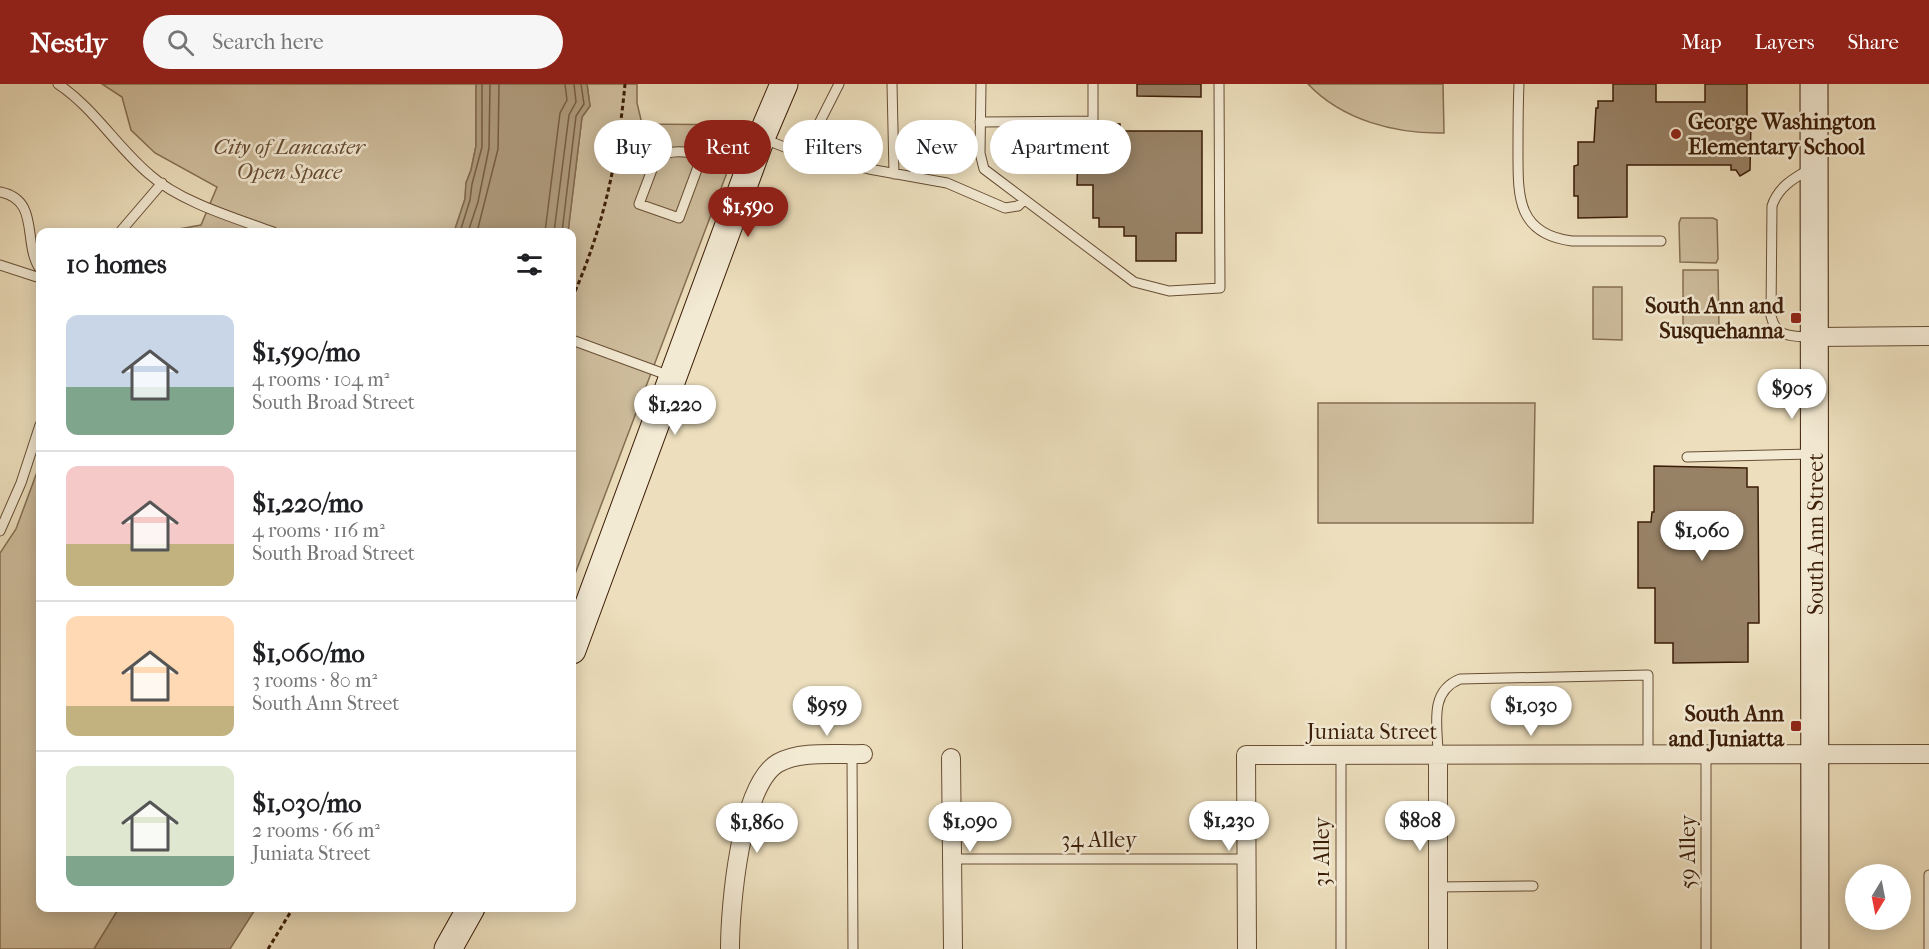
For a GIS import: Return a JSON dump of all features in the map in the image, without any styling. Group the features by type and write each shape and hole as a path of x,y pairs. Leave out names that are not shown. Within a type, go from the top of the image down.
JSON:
{"street":[{"path":"769,120 784,84"},
{"name":"South Ann Street","path":"1814,84 1815,949"},
{"path":"576,639 748,174"},
{"path":"1815,337 1929,336"},
{"path":"730,949 733,888 753,803 768,770 792,756 858,754"},
{"name":"Juniata Street","path":"1247,859 1246,755 1929,754"},
{"path":"1438,755 1438,949"},
{"path":"951,758 953,949"},
{"path":"1247,859 1247,949"},
{"path":"448,949 469,912"}],"lane":[{"path":"58,84 78,97 122,149 151,176 225,214 262,228"},
{"path":"821,120 839,84"},
{"path":"892,84 894,174"},
{"path":"981,84 980,153 984,169 1134,282 1169,291 1220,288 1219,84"},
{"path":"980,122 1093,121 1093,84"},
{"path":"1519,84 1518,184 1525,214 1535,227 1544,234 1565,240 1661,241"},
{"path":"672,152 702,156 679,218 639,204 654,163 662,154 672,152"},
{"path":"1815,166 1774,197 1771,215 1773,323 1782,335 1815,337"},
{"path":"883,171 947,183 1005,208 1018,207 1024,200"},
{"path":"123,228 162,183"},
{"path":"0,192 14,197 23,204 28,215 32,253 36,261"},
{"path":"0,265 36,277"},
{"path":"576,341 673,377"},
{"path":"0,531 21,483 36,437"},
{"path":"1687,457 1814,454"},
{"path":"1438,755 1439,696 1449,683 1478,677 1648,675 1648,755"},
{"path":"853,949 858,754"},
{"name":"31 Alley","path":"1341,755 1341,949"},
{"name":"59 Alley","path":"1706,755 1706,949"},
{"name":"34 Alley","path":"952,859 1247,859"},
{"path":"1929,875 1929,949"},
{"path":"1438,887 1533,886"}],"path":[{"path":"622,120 625,84"},
{"path":"576,288 597,235 612,174"},
{"path":"268,949 291,912"}],"green space":[{"name":"City of Lancaster Open Space","path":"102,84 476,84 476,146 466,183 465,199 455,228 184,228 201,225 217,187 155,153 131,130 122,97"},
{"path":"587,84 637,84 637,103 641,120 594,120 594,174 672,174 672,124 684,124 684,174 726,174 576,571 576,228 568,228 582,117 590,106"},
{"path":"1308,84 1443,84 1444,133 1407,131 1353,116 1337,107"},
{"path":"1681,218 1717,220 1718,259 1716,263 1680,262 1679,223"},
{"path":"1683,270 1718,270 1719,327 1683,328"},
{"path":"1593,287 1622,287 1622,340 1593,339"},
{"path":"1318,403 1535,403 1533,523 1318,523"},
{"path":"36,475 36,912 117,912 94,949 0,949 0,553 16,529"}],"water":[{"path":"476,84 587,84 590,106 582,117 568,228 455,228 465,199 466,183 476,146"},
{"path":"117,912 253,912 230,949 94,949"}],"building":[{"path":"1137,84 1201,84 1201,97 1137,96"},
{"path":"1613,84 1656,84 1656,102 1705,102 1705,84 1747,84 1747,121 1751,121 1750,170 1740,176 1736,170 1731,170 1731,165 1627,165 1627,217 1578,218 1578,196 1574,196 1574,166 1578,165 1578,142 1594,142 1598,101 1613,101"},
{"path":"1131,131 1202,131 1202,233 1176,233 1176,261 1136,261 1136,236 1124,236 1124,227 1099,227 1099,218 1093,218 1093,185 1077,185 1077,174 1131,174"},
{"path":"1654,466 1747,468 1747,487 1758,487 1759,623 1748,623 1748,662 1673,663 1673,643 1655,643 1655,588 1638,588 1638,522 1651,522 1652,512 1654,512"}],"place":[{"name":"George Washington Elementary School","path":"1676,134"},
{"name":"South Ann and Susquehanna","path":"1796,318"},
{"name":"South Ann and Juniatta","path":"1796,726"}]}
